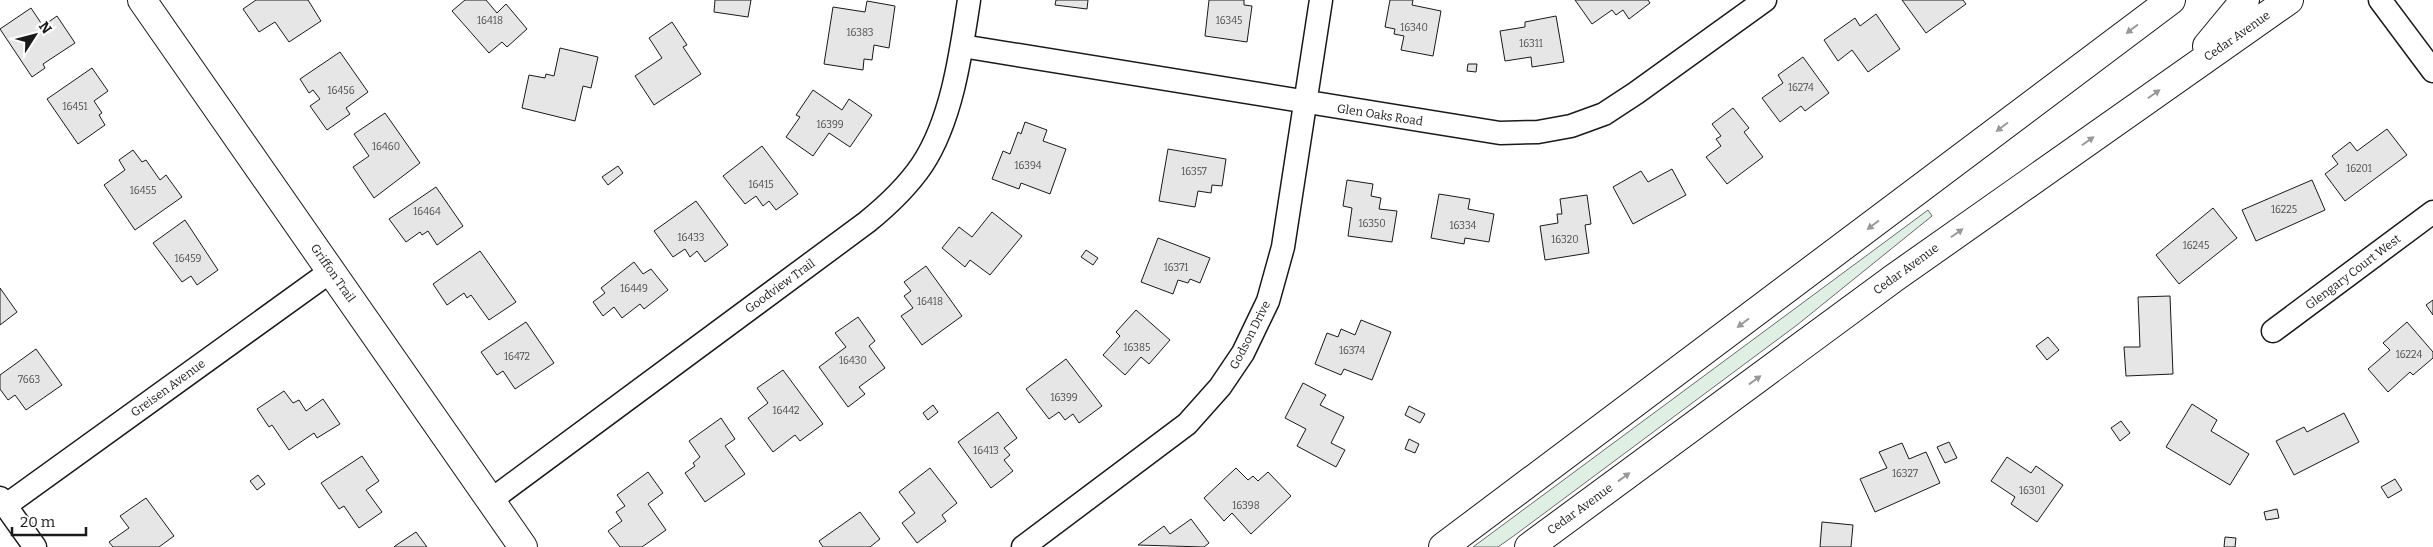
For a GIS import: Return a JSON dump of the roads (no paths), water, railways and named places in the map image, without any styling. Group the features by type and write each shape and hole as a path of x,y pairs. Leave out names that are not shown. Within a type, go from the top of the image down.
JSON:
{"main road":[{"name":"Griffon Trail","path":"142,0 523,547"},
{"path":"1443,547 2171,0"},
{"path":"2184,74 2245,0"},
{"name":"Cedar Avenue","path":"1529,547 1894,278 2289,0"}],"street":[{"name":"Goodview Trail","path":"491,500 867,222 895,198 923,164 945,114 962,46 969,0"},
{"name":"Godson Drive","path":"1023,547 1172,437 1206,404 1233,370 1261,318 1283,247 1321,0"},
{"name":"Glen Oaks Road","path":"962,46 1304,103 1500,133 1538,132 1571,126 1604,114 1765,0"},
{"path":"2380,0 2433,72"},
{"name":"Glengary Court West","path":"2273,331 2433,212"},
{"name":"Greisen Avenue","path":"3,502 331,271"},
{"path":"3,502 35,547"}]}
